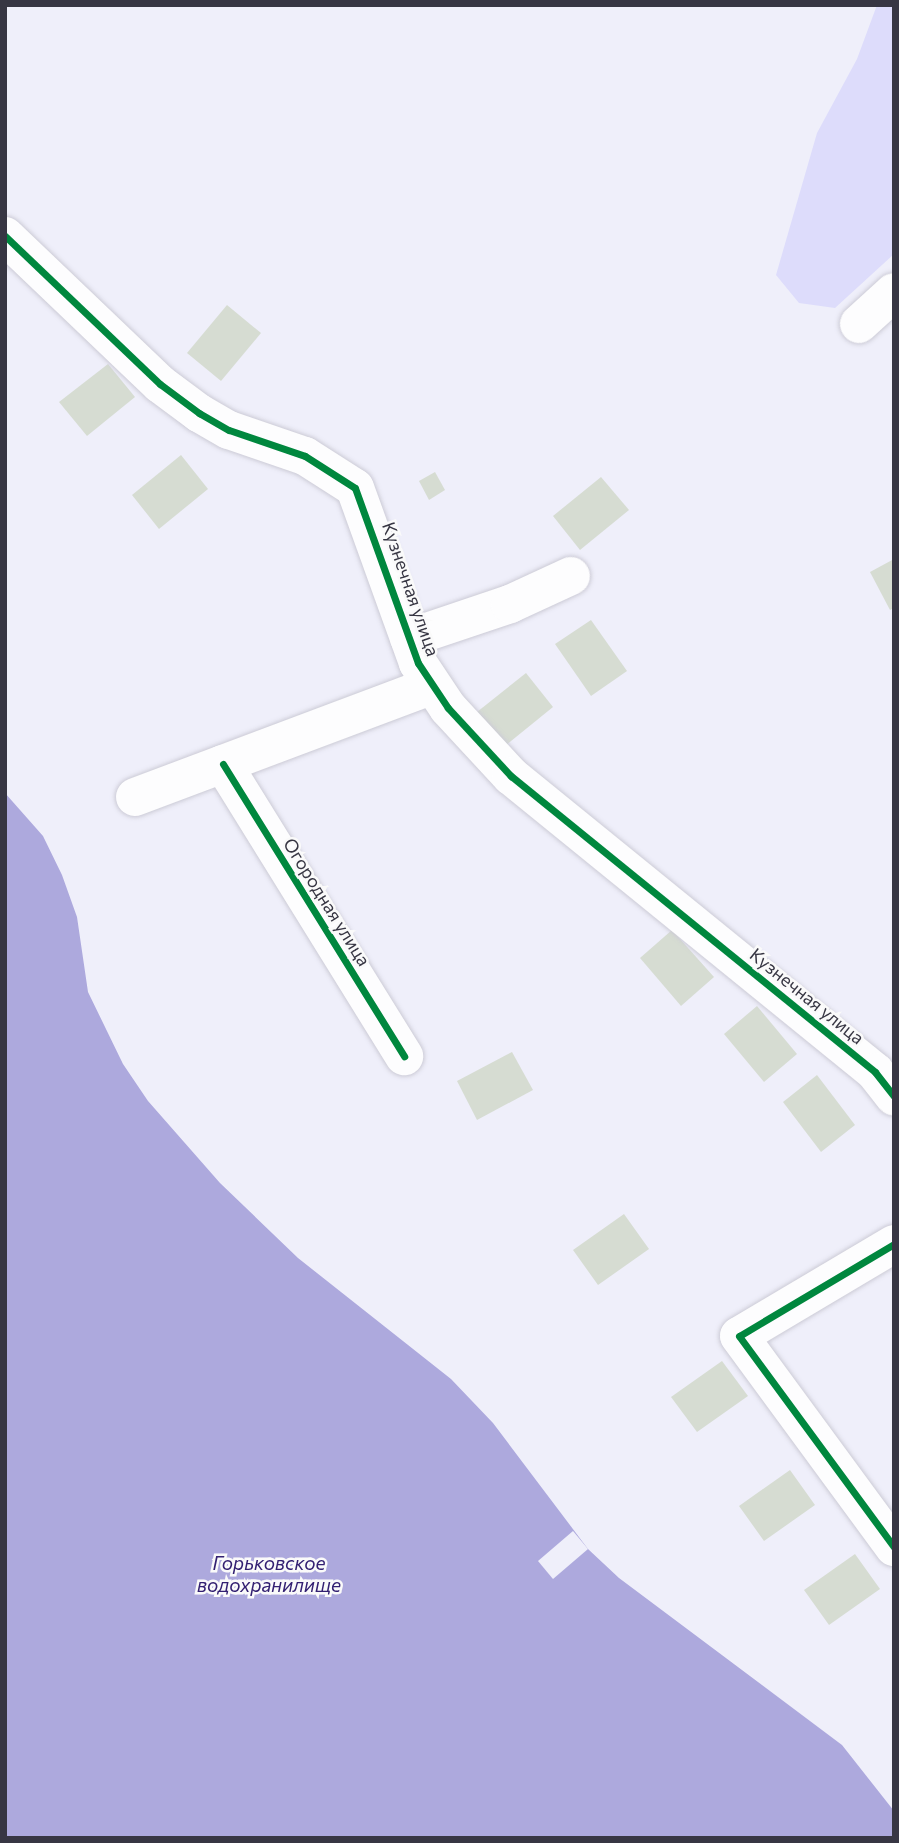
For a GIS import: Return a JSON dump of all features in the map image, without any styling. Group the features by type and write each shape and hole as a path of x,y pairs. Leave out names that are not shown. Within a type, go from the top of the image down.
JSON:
{"street":[{"name":"Кузнечная улица","path":"5,236 160,384 199,413 229,430 305,456 355,488 409,638 430,686 511,776 874,1072 894,1096"},
{"path":"859,324 894,292"},
{"path":"409,638 510,604 571,576"},
{"path":"135,797 430,686"},
{"name":"Огородная улица","path":"223,764 404,1056"},
{"path":"894,1244 739,1336 894,1547"}],"shaded area":[{"path":"877,5 894,5 894,254 835,308 799,303 776,275 817,133 857,59"}],"water":[{"name":"Горьковское водохранилище","path":"5,793 43,836 62,875 77,917 88,992 123,1064 148,1101 220,1183 298,1258 451,1379 493,1423 588,1549 619,1578 842,1745 894,1811 894,1838 5,1838"}],"pier":[{"path":"573,1531 588,1549 553,1579 538,1561"}],"building":[{"path":"227,305 261,333 221,381 187,353"},
{"path":"108,364 135,397 87,436 59,402"},
{"path":"181,455 208,489 159,529 132,495"},
{"path":"435,472 445,490 429,500 419,481"},
{"path":"601,477 629,510 580,550 553,516"},
{"path":"894,559 894,608 890,610 870,572"},
{"path":"591,620 627,671 591,696 555,644"},
{"path":"526,673 553,707 505,746 477,712"},
{"path":"672,930 714,977 681,1006 640,958"},
{"path":"757,1006 797,1054 764,1082 724,1034"},
{"path":"512,1052 533,1090 477,1120 457,1081"},
{"path":"817,1075 855,1125 821,1152 783,1102"},
{"path":"624,1214 649,1249 598,1285 573,1250"},
{"path":"722,1361 748,1396 697,1432 671,1397"},
{"path":"790,1470 815,1505 764,1541 739,1506"},
{"path":"855,1554 880,1589 829,1625 804,1590"}],"cycle path":[{"path":"5,236 160,384 199,413 229,430 305,456 355,488 418,663 448,708 511,776 875,1072 894,1096"},
{"path":"223,764 404,1056"},
{"path":"894,1244 739,1336 894,1547"}]}
